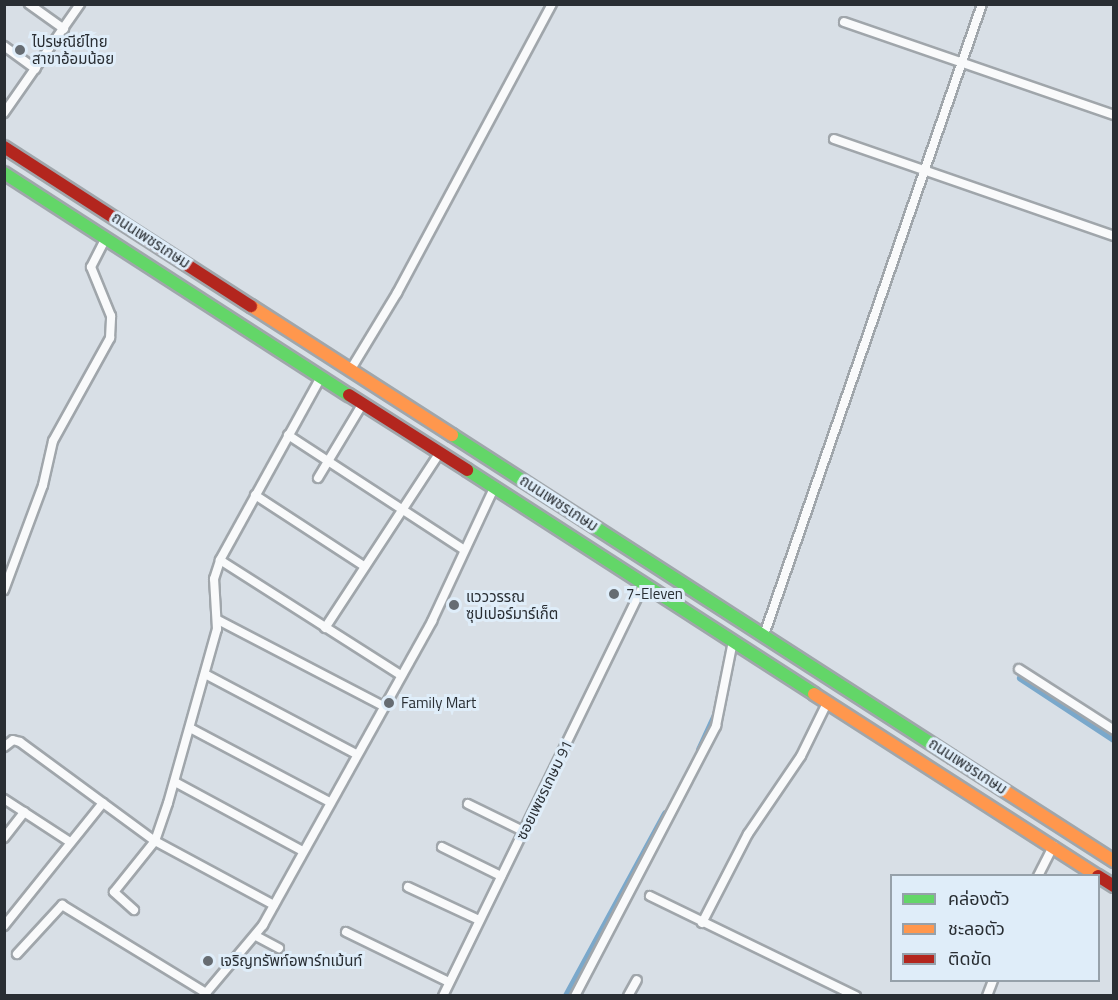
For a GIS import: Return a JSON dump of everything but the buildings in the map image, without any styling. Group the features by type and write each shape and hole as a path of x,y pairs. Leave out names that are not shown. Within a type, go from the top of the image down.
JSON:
{"main road":[{"name":"ถนนเพชรเกษม","path":"4,147 1113,861"},
{"name":"ถนนเพชรเกษม","path":"4,173 1095,874"},
{"name":"ถนนเพชรเกษม","path":"1100,877 1113,886"}],"street":[{"path":"29,4 64,29"},
{"path":"4,113 80,4"},
{"path":"351,369 397,293 552,4"},
{"path":"764,635 982,4"},
{"path":"844,22 1113,115"},
{"path":"4,46 36,69"},
{"path":"834,139 924,173 1113,236"},
{"path":"4,590 43,485 53,441 110,338 111,316 91,267 106,238"},
{"path":"134,910 117,899 114,889 140,865 155,841 175,782 218,620 214,579 220,560 321,377"},
{"path":"318,478 363,403"},
{"path":"288,435 462,549"},
{"path":"325,628 440,452"},
{"path":"17,954 62,905 206,993 256,936 274,905 301,850 330,802 381,705 432,621 462,549 494,488"},
{"path":"255,495 364,566"},
{"path":"4,557 13,564"},
{"path":"220,560 399,674"},
{"name":"ซอยเพชรเกษม 91","path":"443,996 644,584"},
{"path":"218,620 381,705"},
{"path":"575,996 716,726 733,641"},
{"path":"1019,669 1113,730"},
{"path":"205,674 356,754"},
{"path":"702,923 748,834 801,756 828,701"},
{"path":"190,728 330,802"},
{"path":"4,747 13,740 20,742 155,841 274,905"},
{"path":"175,782 301,850"},
{"path":"4,799 70,842"},
{"path":"6,920 103,802"},
{"path":"468,804 523,831"},
{"path":"4,838 24,812"},
{"path":"1039,874 1053,846"},
{"path":"442,847 501,876"},
{"path":"408,887 479,920"},
{"path":"650,896 856,996"},
{"path":"346,932 449,982"},
{"path":"256,936 279,948"},
{"path":"628,996 637,980"},
{"path":"987,996 993,982"}],"waterway":[{"path":"1021,678 1114,739"},
{"path":"700,750 717,713"},
{"path":"567,996 666,814"}],"traffic: fast":[{"path":"4,173 349,395"},
{"path":"452,435 952,757"},
{"path":"467,470 814,694"}],"traffic: slow":[{"path":"251,306 452,435"},
{"path":"814,694 1094,874"},
{"path":"952,757 1114,861"}],"traffic: jam":[{"path":"4,147 251,306"},
{"path":"349,395 467,470"},
{"path":"1100,877 1114,886"}],"place":[{"name":"ไปรษณีย์ไทย สาขาอ้อมน้อย","path":"20,50"},
{"name":"7-Eleven","path":"614,594"},
{"name":"แวววรรณ ซุปเปอร์มาร์เก็ต","path":"454,605"},
{"name":"Family Mart","path":"389,703"},
{"name":"เจริญทรัพท์อพาร์ทเม้นท์","path":"208,961"}]}
